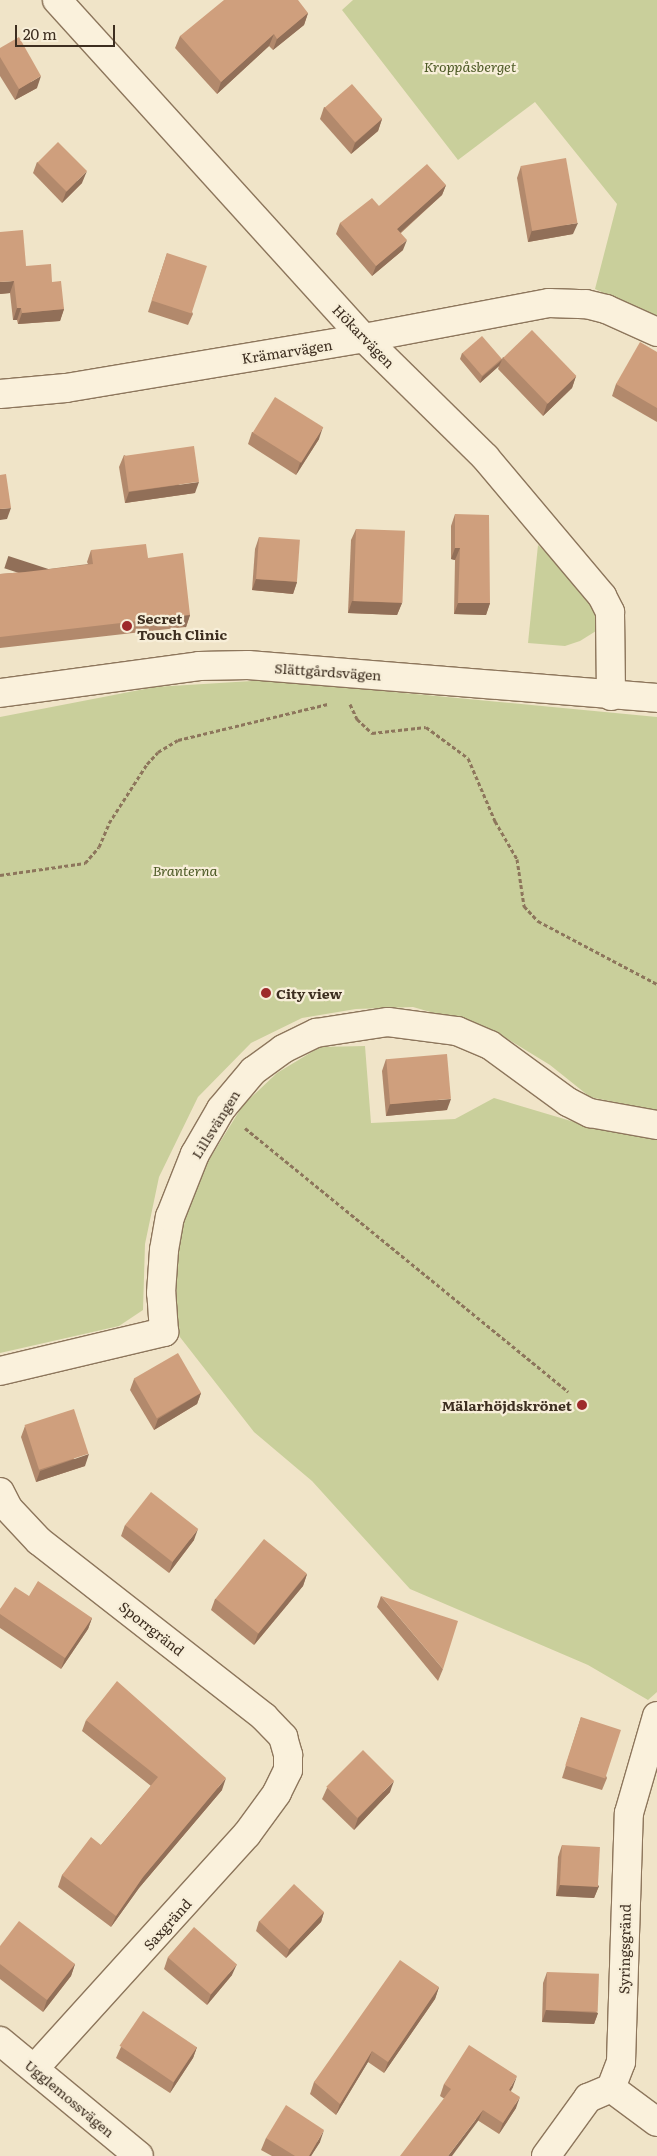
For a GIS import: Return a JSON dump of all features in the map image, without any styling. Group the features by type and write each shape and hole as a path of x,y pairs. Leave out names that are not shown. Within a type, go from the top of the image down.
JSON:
{"street":[{"name":"Hökarvägen","path":"58,0 364,338 486,458 602,596 610,612 611,696"},
{"name":"Krämarvägen","path":"0,394 66,388 364,338 557,302 586,304 606,309 657,332"},
{"name":"Slättgårdsvägen","path":"0,693 150,672 248,666 611,696 657,698"},
{"name":"Lillsvängen","path":"0,1371 164,1332 161,1293 170,1217 195,1154 221,1109 253,1071 283,1049 316,1033 388,1022 457,1031 490,1045 568,1102 590,1113 657,1125"},
{"name":"Sporrgränd","path":"0,1492 8,1508 39,1541 276,1729 283,1738 288,1755 288,1770"},
{"name":"Syringsgränd","path":"610,2088 621,2062 629,1812 657,1716"},
{"name":"Saxgränd","path":"34,2068 247,1834 276,1793 288,1770"},
{"name":"Ugglemossvägen","path":"0,2041 139,2156"},
{"path":"546,2156 588,2098 610,2088 657,2122"}],"path":[{"path":"348,700 357,719 372,733 413,726 426,727 468,758 495,821 517,859 524,906 538,921 657,984"},
{"path":"0,875 84,863 99,847 109,823 147,764 158,752 178,740 338,702"},
{"path":"221,1109 568,1391"}],"green space":[{"name":"Kroppåsberget","path":"353,0 657,0 657,318 595,289 617,204 535,102 458,160 342,10"},
{"path":"538,545 592,594 600,619 596,631 580,641 565,646 528,643"},
{"name":"Branterna","path":"267,680 657,717 657,1111 590,1097 550,1065 493,1030 413,1007 356,1009 302,1018 251,1043 198,1097 159,1177 145,1244 143,1310 119,1326 0,1353 0,717 155,687"},
{"path":"365,1046 371,1123 455,1119 494,1098 591,1127 657,1139 657,1692 648,1700 588,1665 410,1589 312,1481 254,1432 176,1332 177,1235 199,1176 243,1105 277,1073 320,1047"}],"building":[{"path":"224,0 298,0 308,13 277,39 274,34 221,82 180,36"},
{"path":"19,37 41,76 19,89 0,57 0,48"},
{"path":"352,84 382,119 355,142 325,108"},
{"path":"58,142 87,171 66,191 37,163"},
{"path":"566,158 577,223 532,231 521,166"},
{"path":"427,164 446,185 397,229 407,240 376,266 340,223 372,198 379,206"},
{"path":"23,230 26,266 51,264 52,282 61,281 64,309 22,313 21,308 17,308 14,281 0,282 0,232"},
{"path":"167,253 207,266 191,314 152,301"},
{"path":"532,330 576,376 548,404 503,358"},
{"path":"482,336 502,359 482,376 462,353"},
{"path":"640,342 657,352 657,408 616,384"},
{"path":"275,397 323,427 301,463 253,433"},
{"path":"194,446 199,482 129,492 124,456"},
{"path":"6,474 11,508 0,509 0,475"},
{"path":"455,514 489,515 490,603 458,603 460,548 455,548"},
{"path":"356,529 405,531 402,603 353,601"},
{"path":"259,537 300,540 297,582 256,579"},
{"path":"146,544 148,558 183,553 190,615 0,637 0,574 93,564 91,550"},
{"path":"447,1054 451,1099 390,1104 386,1059"},
{"path":"178,1353 201,1393 157,1418 134,1378"},
{"path":"74,1409 89,1454 39,1470 25,1425"},
{"path":"151,1492 198,1529 172,1562 125,1525"},
{"path":"264,1539 307,1574 258,1633 216,1599"},
{"path":"38,1581 92,1618 65,1658 0,1614 0,1609 15,1587 29,1596"},
{"path":"381,1596 458,1621 443,1669"},
{"path":"117,1681 226,1778 143,1877 116,1916 62,1875 91,1837 101,1845 158,1777 86,1720"},
{"path":"581,1717 621,1730 605,1778 565,1766"},
{"path":"363,1750 394,1781 357,1818 326,1787"},
{"path":"562,1845 600,1847 598,1887 560,1885"},
{"path":"294,1884 324,1912 289,1949 259,1921"},
{"path":"19,1921 75,1964 47,2000 0,1964 0,1946"},
{"path":"194,1927 237,1964 211,1995 168,1957"},
{"path":"400,1960 439,1987 388,2062 372,2051 340,2104 314,2082"},
{"path":"547,1972 599,1974 598,2012 546,2010"},
{"path":"143,2011 197,2047 173,2082 120,2046"},
{"path":"469,2045 517,2076 509,2090 520,2097 503,2123 483,2110 448,2156 400,2156 451,2089 444,2084"},
{"path":"286,2105 324,2130 309,2156 295,2156 266,2138"}],"place":[{"name":"Secret Touch Clinic","path":"127,626"},
{"name":"City view","path":"266,993"},
{"name":"Mälarhöjdskrönet","path":"582,1405"}]}
